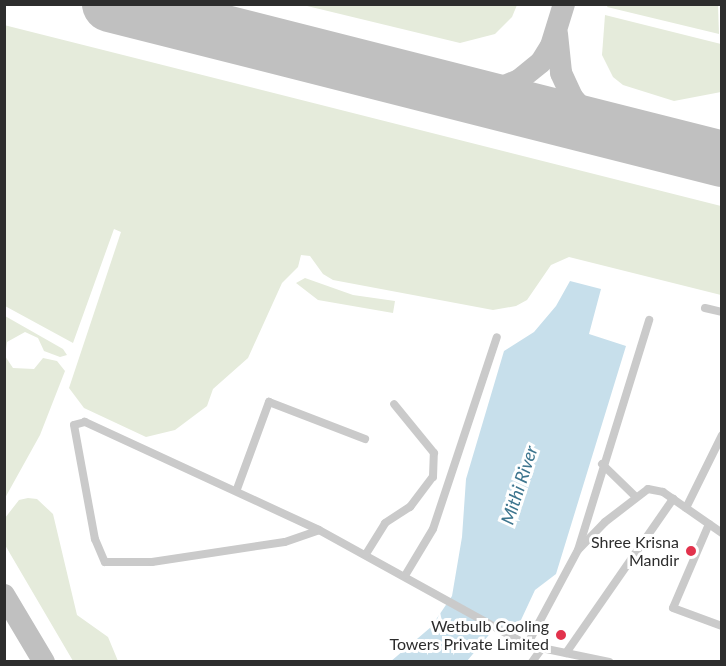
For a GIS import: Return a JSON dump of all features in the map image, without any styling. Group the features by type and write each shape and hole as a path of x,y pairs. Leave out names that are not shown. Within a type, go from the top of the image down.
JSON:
{"street":[{"path":"705,308 722,312"},
{"path":"527,645 578,550 602,464 649,320"},
{"path":"407,575 433,529 497,337"},
{"path":"237,489 269,402 365,439"},
{"path":"366,554 385,523 410,507 434,477 434,453 394,404"},
{"path":"320,530 273,544 152,562 105,562 95,539 74,425 84,422 193,474 237,489 320,530 407,575 527,645 603,661"},
{"path":"686,508 722,435"},
{"path":"602,464 635,496"},
{"path":"578,550 635,496 648,489 673,499 722,533"},
{"path":"566,652 673,499"},
{"path":"709,524 673,608 722,626"},
{"path":"532,662 543,647"}],"green space":[{"path":"303,5 517,5 512,17 495,34 460,43"},
{"path":"608,5 718,5 719,34 607,7"},
{"path":"605,15 721,44 721,92 674,101 623,85 613,77 602,55"},
{"path":"4,25 721,206 721,295 569,257 551,265 527,300 516,306 493,310 333,280 323,274 310,256 301,255 298,267 282,283 248,358 213,389 207,406 175,430 146,437 84,408 69,388 121,232 114,229 73,343 5,306"},
{"path":"305,278 353,295 395,301 393,313 318,300 296,283"},
{"path":"5,316 63,349 67,355 60,357 44,351 38,338 25,332 7,342 5,356"},
{"path":"5,356 13,368 34,369 43,358 57,361 65,371 40,435 5,498"},
{"path":"37,499 53,514 77,615 108,637 118,661 73,661 5,545 5,518 19,500"}],"water":[{"name":"Mithi River","path":"570,281 601,289 589,334 626,346 556,574 535,590 521,620 493,630 467,661 390,662 431,627 452,596 462,537 466,479 504,351 534,332 556,306"}],"taxiway":[{"path":"132,4 143,13"},
{"path":"458,92 493,91 519,80 541,62 551,46 564,4"},
{"path":"557,34 561,73 572,97 590,118 615,132"},
{"path":"673,146 722,142"},
{"path":"4,595 44,662"}],"runway":[{"path":"110,4 722,159"}],"place":[{"name":"Shree Krisna Mandir","path":"691,551"},
{"name":"Wetbulb Cooling Towers Private Limited","path":"561,635"}]}
